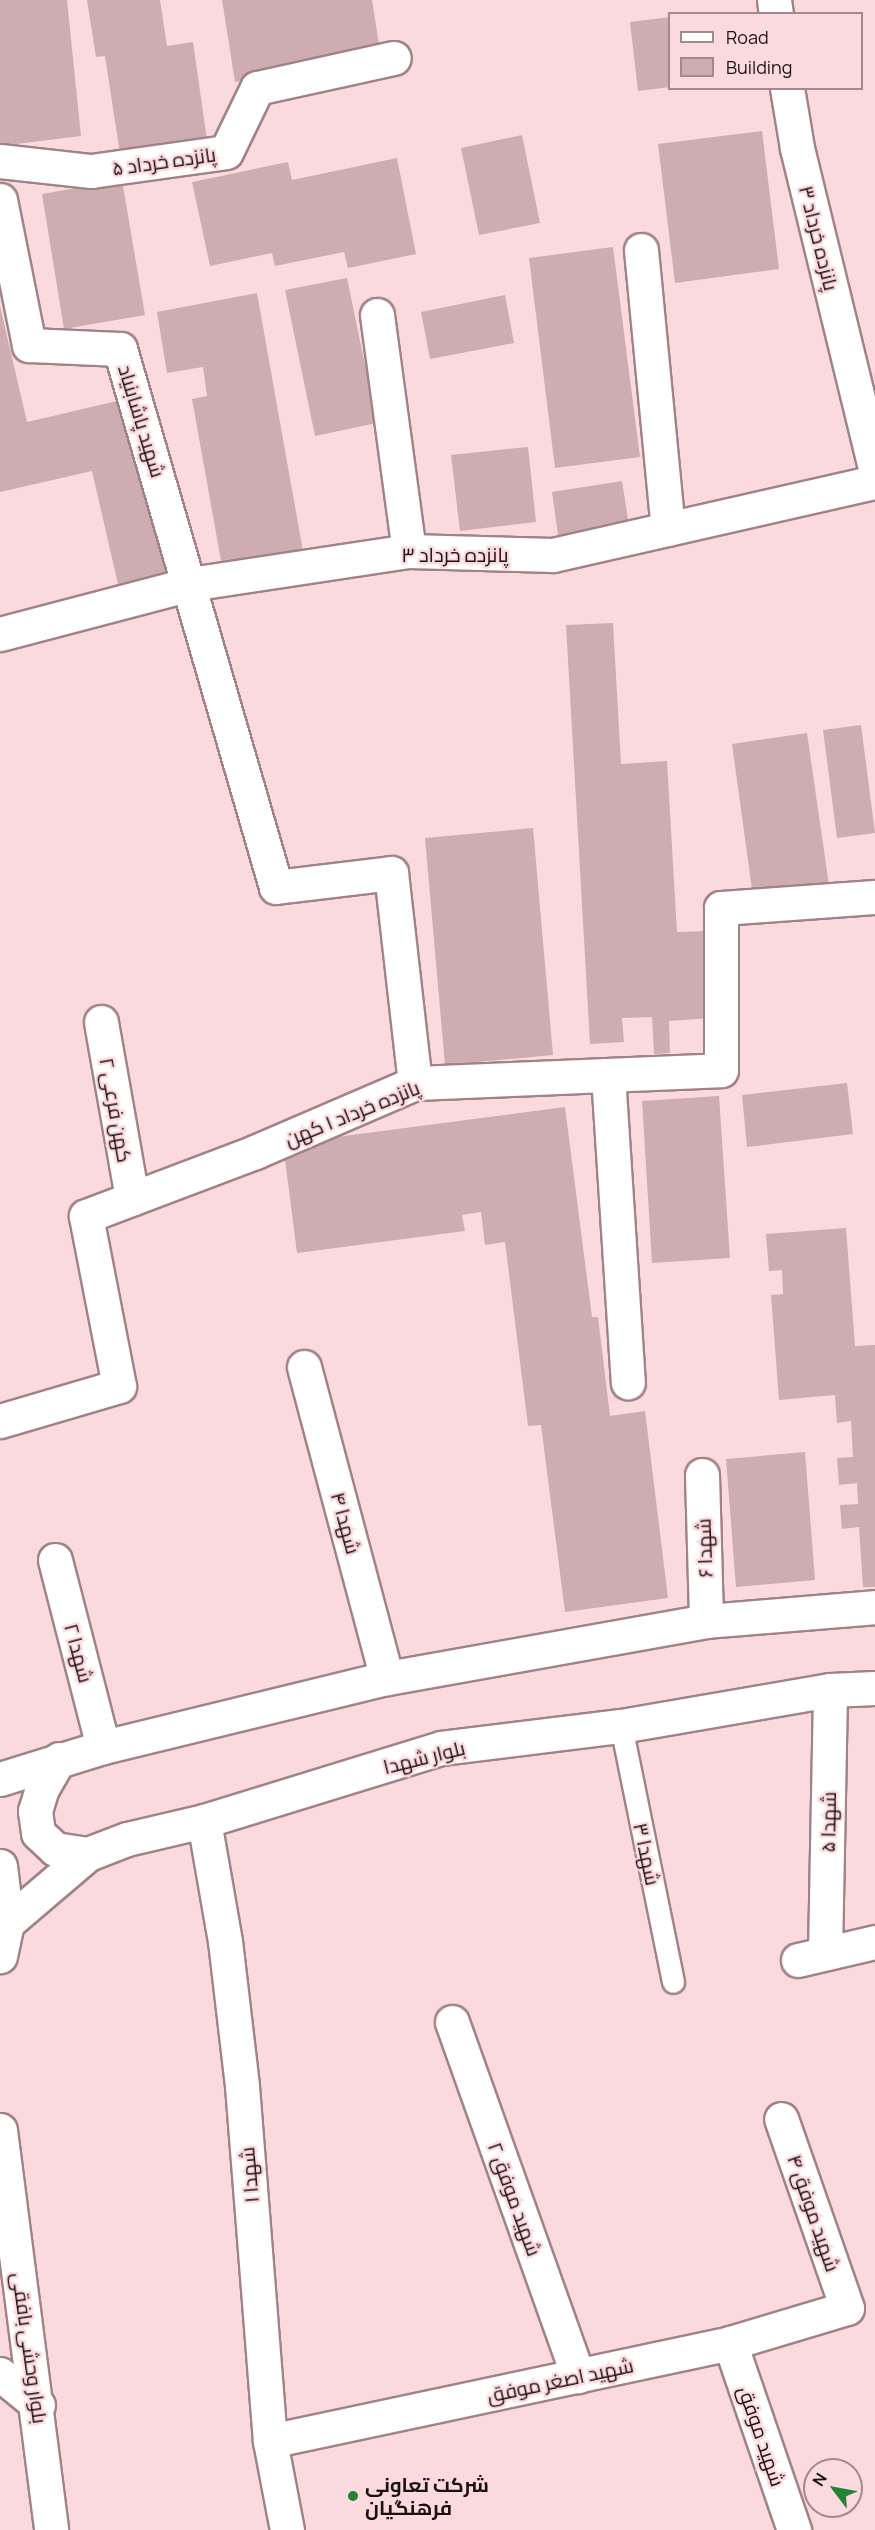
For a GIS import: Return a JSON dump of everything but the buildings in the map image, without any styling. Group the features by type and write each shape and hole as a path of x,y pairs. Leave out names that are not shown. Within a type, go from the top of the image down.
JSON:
{"street":[{"name":"پانزده خرداد ۵","path":"0,161 91,171 226,152 257,88 394,57"},
{"name":"پانزده خرداد ۳","path":"788,90 797,148 875,468"},
{"name":"شهید پاشابنیاد","path":"0,200 29,345 120,349 190,584"},
{"path":"641,250 668,529"},
{"path":"377,315 409,551"},
{"name":"پانزده خرداد ۳","path":"0,634 190,584 409,551 553,555 875,482"},
{"path":"190,584 276,887 391,873 415,1083"},
{"name":"پانزده خرداد ۱ کهن","path":"0,1421 119,1386 86,1216 255,1152 415,1083 721,1070 721,908 875,897"},
{"name":"کهن فرعی ۲","path":"101,1022 132,1198"},
{"path":"608,1075 628,1382"},
{"name":"شهدا ۴","path":"304,1367 387,1678"},
{"name":"شهدا ۶","path":"702,1475 706,1621"},
{"name":"شهدا ۲","path":"55,1560 104,1747"},
{"path":"0,1779 104,1747 387,1678 706,1621 875,1607"},
{"name":"بلوار شهدا","path":"7,1923 88,1854 127,1839 204,1821 441,1748 621,1726 830,1690 875,1688"},
{"name":"شهدا ۵","path":"830,1690 812,1957 875,1942"},
{"path":"59,1759 42,1788 35,1811 38,1833 55,1849 88,1854"},
{"name":"شهدا ۱","path":"204,1821 225,1941 242,2086 270,2440 287,2530"},
{"path":"0,1866 7,1923 0,1956"},
{"name":"شهید موفق ۲","path":"453,2022 578,2376"},
{"name":"شهید موفق ۴","path":"781,2119 847,2308"},
{"name":"بلوار وحشی بافقی","path":"0,2130 38,2405 51,2530"},
{"name":"شهید اصغر موفق","path":"270,2440 730,2343 847,2308"},
{"name":"شهید موفق","path":"730,2343 794,2530"},
{"path":"0,2374 38,2405"}],"lane":[{"name":"شهدا ۳","path":"621,1726 673,1982"}],"place":[{"name":"شرکت تعاونی فرهنگیان","path":"353,2496"}]}
